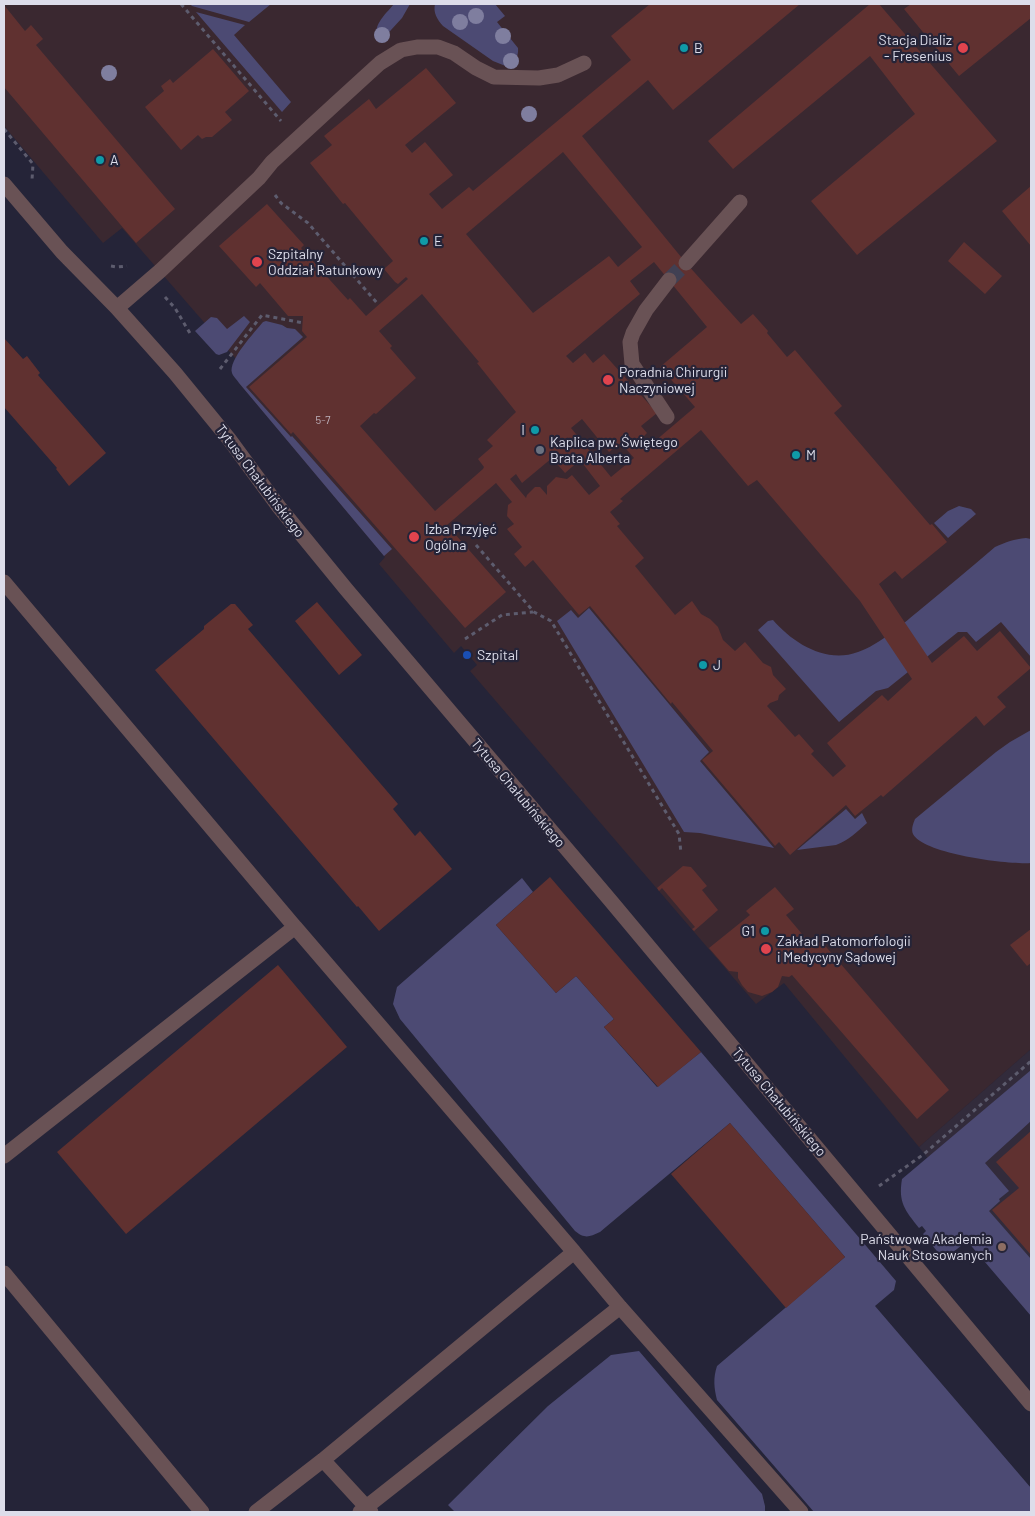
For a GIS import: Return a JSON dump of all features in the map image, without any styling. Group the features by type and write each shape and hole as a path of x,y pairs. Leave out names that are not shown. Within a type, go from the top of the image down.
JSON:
{"street":[{"path":"116,308 160,271 334,104 380,63 400,50 417,47 438,47 454,53 476,68 494,77 519,79 539,78 558,74 584,63"},
{"name":"Tytusa Chałubińskiego","path":"4,184 57,247 175,373 229,439 279,507 346,590 616,908 1031,1404"},
{"path":"686,263 740,202"},
{"path":"667,418 632,364 630,342 646,310 668,280"},
{"path":"4,582 295,927 620,1307 801,1512"},
{"path":"4,1156 295,927"},
{"path":"256,1512 323,1460 574,1252"},
{"path":"4,1273 202,1512"},
{"path":"323,1460 366,1510 620,1307"}],"path":[{"path":"181,4 282,122"},
{"path":"4,129 33,164 32,184"},
{"path":"273,193 282,203 308,224 377,303"},
{"path":"106,264 116,267 134,263"},
{"path":"220,369 262,315 302,323"},
{"path":"476,545 534,612 551,620 679,834 681,853"},
{"path":"465,639 502,615 534,612"},
{"path":"878,1187 924,1154 1031,1061"}],"shaded area":[{"path":"4,4 1031,4 1031,1049 919,1147 784,983 756,1004 470,671 477,665 461,646 454,653 379,564 385,557 239,383 249,374 122,228 103,243 4,126"},
{"path":"190,4 271,4 249,22"},
{"path":"394,4 410,4 402,18 380,42 376,32 377,27"},
{"path":"435,4 495,4 505,16 497,22 518,48 516,59 508,67 493,61 443,26 436,16"},
{"path":"196,12 245,25 234,35 291,102 282,112"},
{"path":"244,316 250,322 227,352 219,355 195,331 211,317 217,318 227,329"},
{"path":"266,321 295,329 303,337 246,387 392,549 384,556 232,373 232,367 238,354 263,322"},
{"path":"959,506 971,509 976,514 948,538 934,523 948,511"},
{"path":"1031,539 1031,657 1001,622 976,642 967,632 958,632 888,688 876,691 839,722 758,630 768,621 773,620 790,636 811,649 834,655 858,652 883,639 899,627 995,547 1010,541"},
{"path":"589,608 709,752 700,761 774,848 700,833 684,832 557,621 571,610 578,618"},
{"path":"1031,730 1031,863 968,857 933,847 920,841 913,834 912,828 915,819 996,752"},
{"path":"846,809 855,819 862,813 867,823 849,838 836,845 797,850"},
{"path":"522,878 533,892 496,925 556,993 576,976 614,1019 604,1027 657,1087 701,1052 896,1281 894,1290 875,1306 1031,1488 1031,1512 814,1512 717,1400 715,1375 717,1366 845,1257 730,1123 600,1232 590,1236 582,1235 575,1231 400,1019 393,1004 397,987"},
{"name":"Państwowa Akademia Nauk Stosowanych","path":"1031,1049 1031,1315 919,1147"},
{"name":"Państwowa Akademia Nauk Stosowanych","path":"1031,1070 1031,1121 985,1163 1009,1191 989,1211 1031,1259 1031,1316 967,1241 947,1257 941,1256 923,1234 926,1231 922,1226 919,1228 906,1211 902,1200 901,1187 902,1179"},
{"path":"639,1351 762,1494 765,1512 455,1512 448,1505 548,1406 611,1355"}],"building":[{"path":"650,4 800,4 673,110 648,80 582,136 686,263 741,324 753,314 787,357 795,350 842,406 834,413 930,525 932,524 947,542 902,579 895,571 879,584 932,663 964,636 977,651 1000,631 1031,668 997,697 1006,707 984,726 976,716 883,797 881,795 855,816 846,805 790,855 779,842 775,846 702,760 713,751 672,702 671,704 590,606 579,615 533,560 525,567 514,554 522,547 507,529 514,524 507,516 508,505 512,502 496,483 447,525 506,592 465,628 293,432 291,434 249,387 307,337 302,331 303,316 288,316 260,283 256,287 219,246 267,204 304,245 301,248 348,300 350,298 366,316 408,279 406,277 398,284 384,269 393,261 310,163 332,145 324,136 369,99 376,109 426,68 456,103 405,145 412,153 425,142 453,175 429,194 442,209 469,187 473,191 631,60 611,36","holes":["563,152 642,247 618,267 609,256 533,313 466,234","654,262 707,327 660,367 695,407 648,447 641,439 647,433 641,426 657,413 604,354 593,363 585,353 573,363 566,356 640,294 630,281","422,294 479,362 477,363 516,412 487,440 493,446 478,459 484,467 483,469 435,511 360,426 416,378 390,348 392,346 379,331","582,419 609,452 621,443 634,458 611,477 571,428","701,430 748,486 757,480 860,601 912,679 888,701 882,695 827,743 846,766 833,777 811,754 814,751 799,734 795,737 767,706 778,700 779,695 786,689 773,675 771,667 763,663 745,642 735,651 723,640 718,627 701,614 692,601 675,615 635,566 644,558 617,526 620,524 610,512 623,501 620,499","552,458 565,473 580,460 600,486 589,495 572,475 567,479 556,477 547,486 547,495 540,487 535,487 526,498 510,479 516,474 522,483"]},
{"path":"870,4 879,4 997,141 857,255 811,201 915,114 870,56 733,169 708,141"},
{"path":"911,4 1031,4 1031,18 959,76 904,9"},
{"name":"A","path":"4,5 25,31 31,25 43,39 36,45 175,209 136,243 4,87"},
{"path":"213,49 249,91 225,112 232,120 212,137 202,139 198,135 181,150 145,107 164,91 161,86 170,79 173,83"},
{"path":"1031,186 1031,246 1002,211"},
{"path":"964,242 1002,276 985,294 948,261"},
{"path":"4,338 23,359 27,356 40,373 38,375 106,453 69,486 57,468 4,407"},
{"path":"317,602 362,655 339,675 295,621"},
{"path":"231,604 235,604 253,625 248,629 398,804 393,809 415,836 420,831 452,869 379,931 155,670"},
{"path":"683,866 691,867 707,886 702,890 718,910 694,931 692,929 695,927 662,888 659,891 657,888"},
{"path":"550,877 701,1052 658,1087 604,1027 614,1019 576,976 556,993 496,925"},
{"path":"775,887 794,909 786,915 813,947 821,941 949,1090 917,1119 792,975 789,977 782,976 778,987 762,996 748,992 738,978 738,972 729,971 709,948 750,915 746,911"},
{"path":"1031,929 1031,963 1027,966 1010,945"},
{"path":"278,965 347,1047 126,1234 57,1152"},
{"path":"730,1123 845,1257 786,1308 671,1174"},
{"path":"1031,1131 1031,1255 992,1210 1019,1188 996,1162"}],"tunnel":[{"path":"669,280 686,263"}],"place":[{"name":"B","path":"684,48"},
{"name":"Stacja Dializ - Fresenius","path":"963,48"},
{"name":"A","path":"100,160"},
{"name":"E","path":"424,241"},
{"name":"Szpitalny Oddział Ratunkowy","path":"257,262"},
{"name":"Poradnia Chirurgii Naczyniowej","path":"608,380"},
{"name":"I","path":"535,430"},
{"name":"Kaplica pw. Świętego Brata Alberta","path":"540,450"},
{"name":"M","path":"796,455"},
{"name":"Izba Przyjęć Ogólna","path":"414,537"},
{"name":"Szpital","path":"467,655"},
{"name":"J","path":"703,665"},
{"name":"G1","path":"765,931"},
{"name":"Zakład Patomorfologii i Medycyny Sądowej","path":"766,949"},
{"name":"Państwowa Akademia Nauk Stosowanych","path":"1002,1247"}]}
